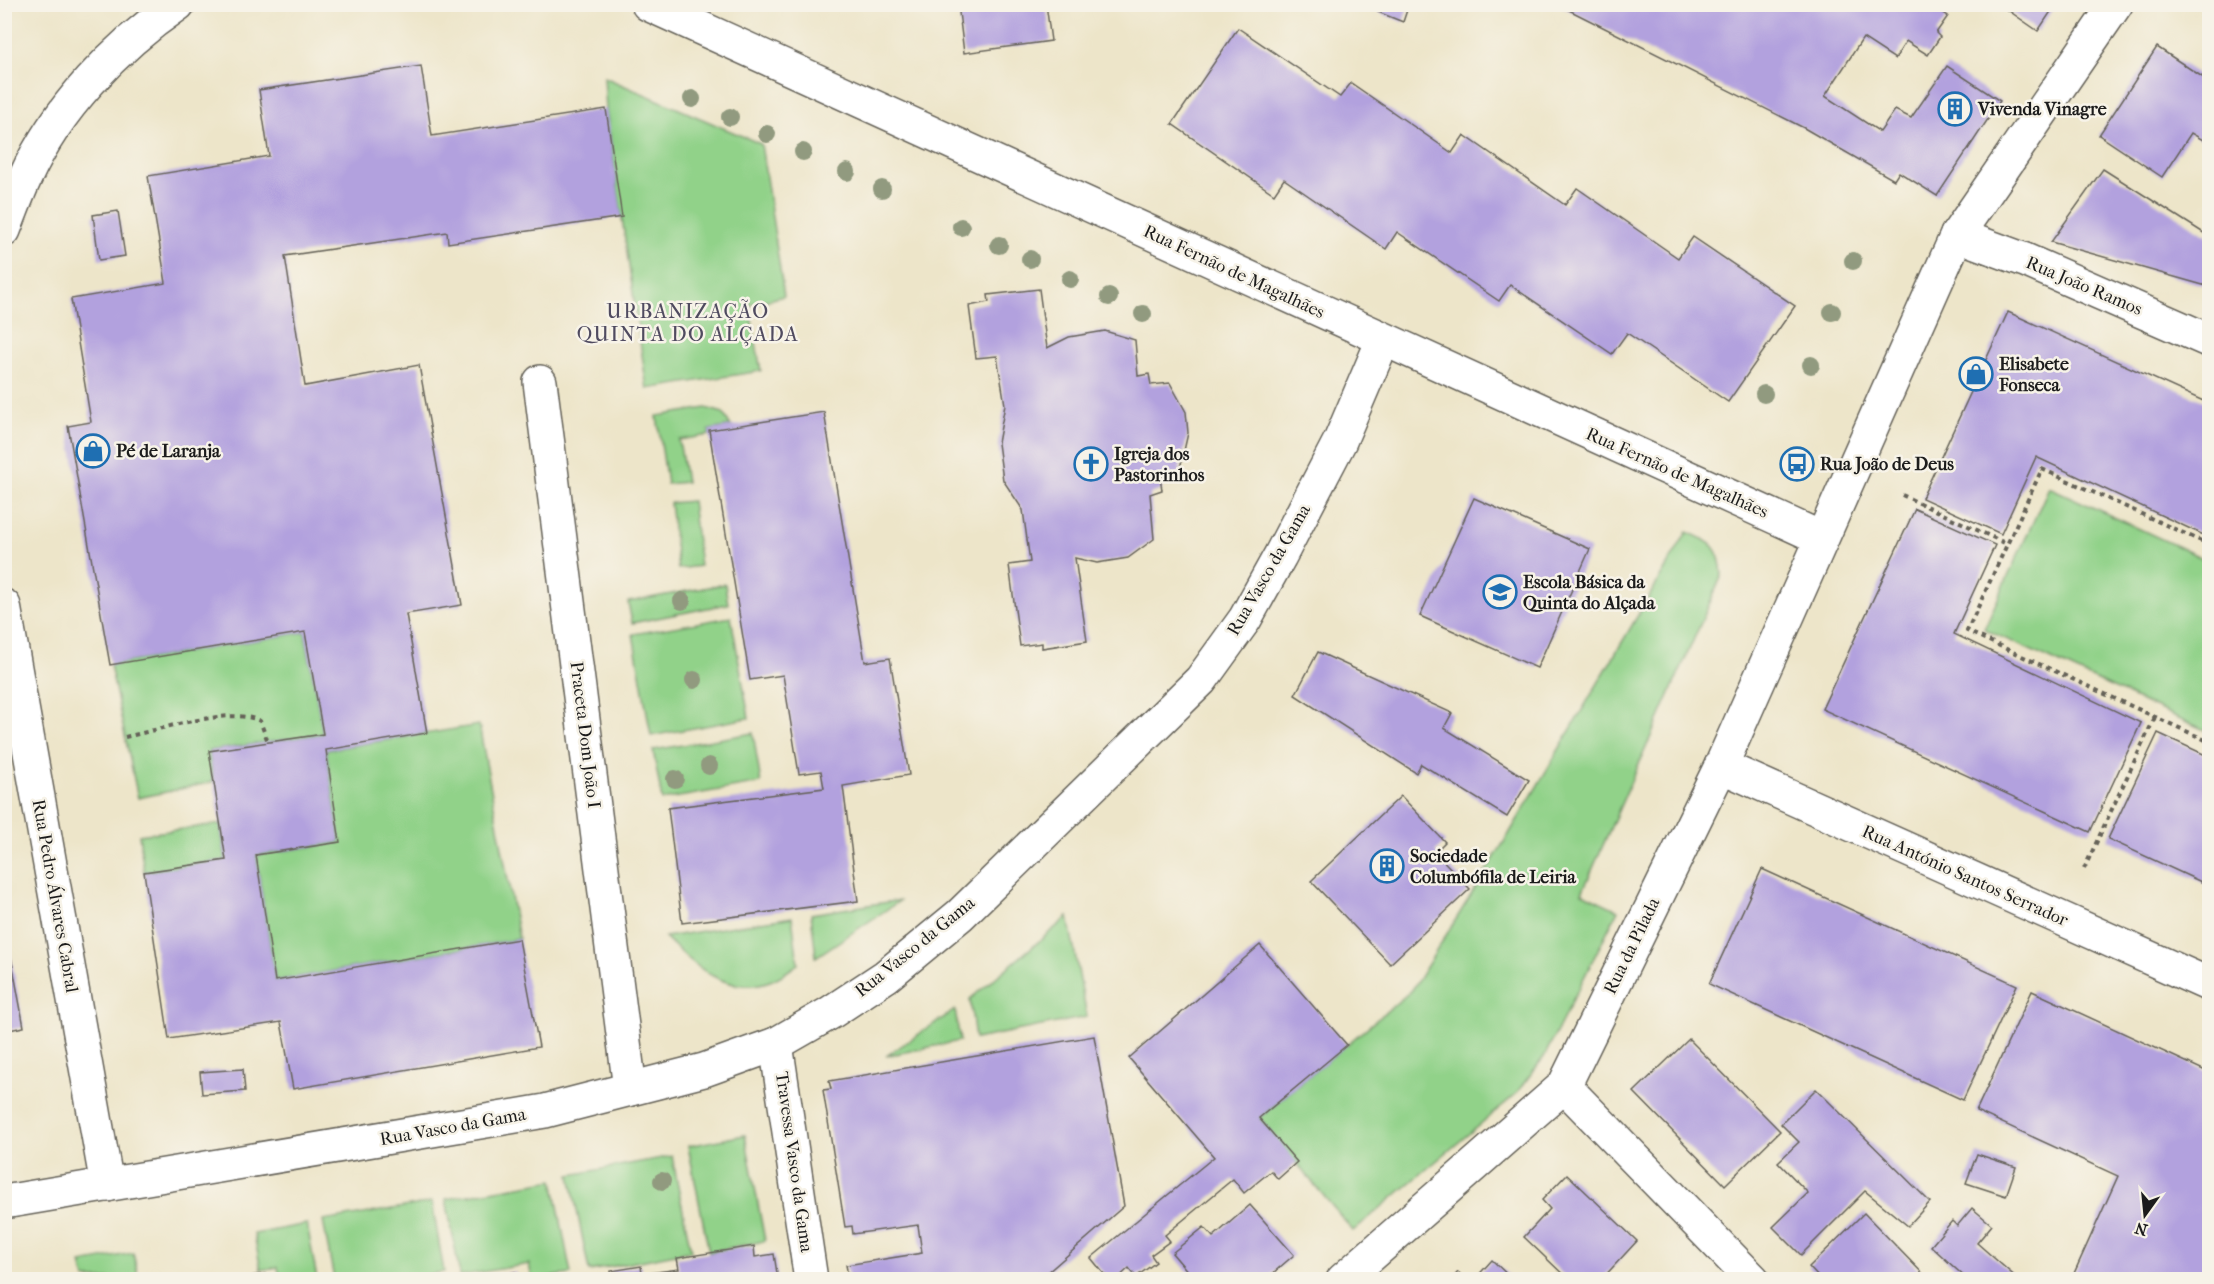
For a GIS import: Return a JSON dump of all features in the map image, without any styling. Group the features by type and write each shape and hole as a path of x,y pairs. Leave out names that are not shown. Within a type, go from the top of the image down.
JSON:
{"street":[{"path":"4,230 26,176 58,120 106,64 155,20 178,4"},
{"name":"Rua Fernão de Magalhães","path":"648,4 1821,538"},
{"path":"1821,538 1957,235 2116,4"},
{"name":"Rua João Ramos","path":"1957,235 2025,260 2210,340"},
{"name":"Rua Vasco da Gama","path":"4,1202 545,1111 704,1070 776,1044 830,1013 885,976 960,915 1201,680 1245,619 1280,556 1340,441 1383,340"},
{"name":"Praceta Dom João I","path":"540,382 630,1089"},
{"name":"Rua da Pilada","path":"1343,1280 1564,1086 1720,766 1821,538"},
{"name":"Rua Pedro Álvares Cabral","path":"4,606 107,1185"},
{"name":"Rua António Santos Serrador","path":"1720,766 2210,985"},
{"name":"Travessa Vasco da Gama","path":"776,1044 811,1280"},
{"path":"1564,1086 1753,1280"}],"path":[{"path":"2210,545 2042,469 1967,631 2210,742"},
{"path":"1902,495 2007,544"},
{"path":"125,737 231,714 249,715 260,721 268,742"},
{"path":"2084,869 2155,717"}],"green space":[{"path":"604,77 761,144 784,296 749,305 761,371 647,389 606,109"},
{"path":"706,408 723,413 731,426 709,430 710,435 679,440 686,482 667,484 657,416"},
{"path":"2049,487 2209,561 2209,732 1984,629"},
{"path":"692,501 700,566 678,569 670,503"},
{"path":"1687,532 1703,539 1713,547 1719,558 1722,575 1582,893 1618,910 1544,1057 1515,1095 1353,1231 1259,1118 1412,990 1509,834"},
{"path":"725,584 728,604 632,623 628,602"},
{"path":"731,617 749,718 651,736 633,634"},
{"path":"305,632 323,734 209,751 213,782 138,798 110,665"},
{"path":"479,725 519,939 275,981 256,855 340,842 326,750"},
{"path":"753,733 761,783 662,800 653,750"},
{"path":"220,824 226,860 144,872 139,835"},
{"path":"901,900 816,957 811,914"},
{"path":"792,917 798,964 774,980 754,985 739,985 712,976 687,958 665,937"},
{"path":"1068,917 1087,1017 975,1039 970,999"},
{"path":"955,1010 960,1041 886,1056"},
{"path":"745,1135 765,1241 709,1252 688,1146"},
{"path":"672,1156 691,1251 589,1271 570,1175"},
{"path":"553,1180 571,1274 532,1279 529,1264 460,1276 446,1199"},
{"path":"432,1202 444,1272 401,1279 334,1279 323,1221"},
{"path":"307,1224 317,1279 280,1279 278,1267 261,1270 254,1234"},
{"path":"133,1253 139,1279 85,1279 81,1263"}],"building":[{"path":"958,4 1046,4 1051,41 964,53"},
{"path":"1381,4 1409,4 1403,22 1378,12"},
{"path":"1557,4 1930,4 1948,16 1936,33 1940,37 1928,55 1906,41 1895,59 1863,38 1825,96 1880,132 1895,110 1911,118 1947,66 2000,101 1937,196 1899,172 1894,180 1804,128"},
{"path":"1999,4 2056,4 2038,31"},
{"path":"1238,28 1340,97 1351,83 1452,153 1464,135 1565,205 1577,188 1678,258 1693,237 1795,306 1728,402 1627,333 1612,354 1510,285 1499,301 1397,232 1386,249 1284,179 1274,194 1172,124"},
{"path":"2157,47 2210,82 2210,144 2191,133 2162,177 2099,135"},
{"path":"421,66 432,136 606,109 622,217 448,243 447,232 285,256 305,386 419,365 462,605 406,614 427,733 326,750 340,842 256,855 275,981 519,939 539,1047 293,1089 281,1022 169,1039 144,872 226,860 209,751 323,734 305,632 110,665 68,426 91,422 71,299 166,283 148,176 269,156 259,90"},
{"path":"2103,169 2210,237 2210,287 2051,242"},
{"path":"118,211 125,256 99,260 93,215"},
{"name":"Igreja dos Pastorinhos","path":"1039,289 1047,348 1069,337 1105,331 1135,340 1138,376 1149,374 1151,385 1170,383 1186,412 1188,433 1179,473 1160,477 1162,490 1150,494 1154,539 1128,558 1097,563 1075,558 1087,641 1042,648 1042,643 1020,646 1009,565 1030,562 1023,510 1003,480 998,443 1005,405 997,356 976,358 969,306 989,302 988,295"},
{"path":"2008,312 2210,404 2210,538 2036,457 2001,534 1922,498"},
{"path":"824,412 865,662 890,658 909,775 843,786 858,901 682,923 668,808 824,788 821,771 799,774 783,675 750,680 709,430"},
{"path":"1474,498 1590,549 1537,668 1420,616"},
{"path":"1915,509 1995,545 1954,634 2141,723 2090,832 1822,709"},
{"path":"1318,652 1452,713 1444,728 1529,780 1507,817 1421,764 1416,773 1295,695"},
{"path":"2158,733 2210,757 2210,886 2108,839"},
{"name":"Sociedade Columbófila de Leiria","path":"1401,796 1445,842 1435,852 1470,889 1390,964 1311,881"},
{"path":"1762,869 2017,985 1963,1100 1709,984"},
{"path":"4,919 24,1027 4,1031"},
{"path":"1260,945 1347,1045 1259,1118 1297,1162 1278,1179 1271,1171 1244,1193 1233,1179 1165,1235 1170,1241 1151,1255 1156,1262 1136,1277 1129,1268 1116,1280 1109,1280 1091,1258 1214,1157 1129,1058"},
{"path":"2032,991 2210,1073 2210,1274 2207,1280 2071,1280 2118,1176 1976,1111"},
{"path":"1094,1036 1124,1206 1039,1280 849,1280 846,1265 922,1253 918,1225 853,1234 852,1226 845,1227 823,1090 831,1089 829,1081"},
{"path":"1689,1039 1780,1131 1725,1185 1634,1092"},
{"path":"243,1069 245,1091 202,1094 200,1072"},
{"path":"1816,1089 1930,1202 1908,1226 1865,1191 1801,1255 1773,1227 1808,1193 1778,1162 1799,1142 1781,1124"},
{"path":"1977,1154 2016,1167 2006,1196 1966,1183"},
{"path":"1567,1174 1637,1241 1601,1280 1569,1280 1524,1237 1550,1209 1542,1200"},
{"path":"1250,1205 1294,1255 1265,1280 1195,1280 1172,1253 1204,1227 1213,1237"},
{"path":"1972,1208 1992,1225 1977,1243 2019,1280 1968,1280 1931,1246 1952,1221 1957,1226"},
{"path":"1864,1213 1929,1280 1821,1280 1809,1267"},
{"path":"754,1246 755,1257 774,1254 778,1280 612,1280 611,1271 641,1266 642,1274 679,1269 677,1258"},
{"path":"1492,1260 1513,1280 1474,1280"},
{"path":"515,1272 516,1278 527,1276 528,1280 485,1280 484,1277"},
{"path":"1458,1272 1467,1280 1451,1280"},
{"path":"265,1274 266,1280 235,1280 235,1278"}],"place":[{"name":"Vivenda Vinagre","path":"1955,109"},
{"name":"Elisabete Fonseca","path":"1976,374"},
{"name":"Pé de Laranja","path":"93,451"},
{"name":"Igreja dos Pastorinhos","path":"1091,464"},
{"name":"Rua João de Deus","path":"1797,464"},
{"name":"Escola Básica da Quinta do Alçada","path":"1500,592"},
{"name":"Sociedade Columbófila de Leiria","path":"1387,866"}],"district":[{"name":"URBANIZAÇÃO QUINTA DO ALÇADA","path":"688,322"}]}
